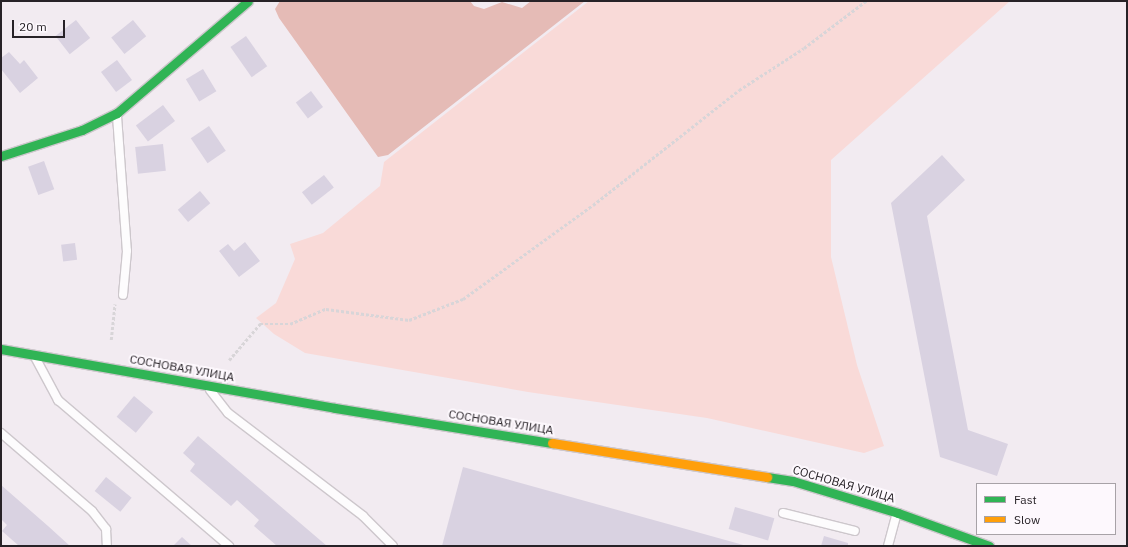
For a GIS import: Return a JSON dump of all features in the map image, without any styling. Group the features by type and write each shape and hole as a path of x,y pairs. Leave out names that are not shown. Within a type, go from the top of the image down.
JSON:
{"street":[{"path":"1,156 82,130 117,113 248,1"},
{"name":"СОСНОВАЯ УЛИЦА","path":"1,349 335,408 793,481 898,513 989,546"}],"lane":[{"path":"230,1 237,10"},
{"path":"117,113 127,251 123,295"},
{"path":"34,354 58,400 229,546"},
{"path":"205,384 228,413 364,516 393,546"},
{"path":"1,433 92,512 106,529 107,546"},
{"path":"784,513 855,531"},
{"path":"888,546 898,513"}],"path":[{"path":"229,360 260,324 290,324 326,309 409,320 463,299 593,205 739,90 804,48 866,1"},
{"path":"111,340 114,313"}],"shaded area":[{"path":"280,1 470,1 474,6 484,9 502,2 522,8 531,1 585,1 388,155 378,157 279,18 275,9"},
{"path":"589,1 1010,1 831,160 831,257 857,365 884,446 864,453 707,418 528,392 305,353 274,334 256,318 276,303 295,259 290,244 323,233 380,186 384,162"}],"building":[{"path":"76,20 90,38 70,54 56,36"},
{"path":"133,20 146,36 124,54 111,38"},
{"path":"246,36 267,66 252,77 230,47"},
{"path":"9,52 20,64 24,60 38,78 20,93 1,69 1,58"},
{"path":"117,60 132,80 116,92 101,72"},
{"path":"203,69 216,91 199,102 186,79"},
{"path":"311,91 323,107 308,118 296,102"},
{"path":"163,105 175,121 148,141 136,125"},
{"path":"209,126 226,151 208,163 191,138"},
{"path":"163,144 166,171 138,174 135,147"},
{"path":"942,155 965,180 927,216 968,430 1008,444 997,476 940,457 891,203"},
{"path":"44,161 54,189 38,195 28,167"},
{"path":"324,175 334,188 312,205 302,192"},
{"path":"200,191 210,203 188,222 178,210"},
{"path":"245,242 260,261 239,277 219,251 228,244 234,251"},
{"path":"75,243 77,260 63,262 61,245"},
{"path":"134,396 153,412 136,433 117,417"},
{"path":"198,436 327,546 277,546 254,526 259,520 237,500 231,506 190,471 195,464 183,453"},
{"path":"463,467 747,546 442,546"},
{"path":"106,477 132,498 120,512 95,491"},
{"path":"1,485 70,546 19,546 2,531 7,525 1,519"},
{"path":"735,507 774,518 768,540 729,529"},
{"path":"824,536 848,543 848,546 821,546"},
{"path":"182,537 192,546 173,546"}],"traffic: fast":[{"path":"1,156 82,130 117,113 248,1"},
{"path":"1,349 335,408 552,443"},
{"path":"767,477 793,481 898,513 989,546"}],"traffic: slow":[{"path":"552,443 767,477"}]}
